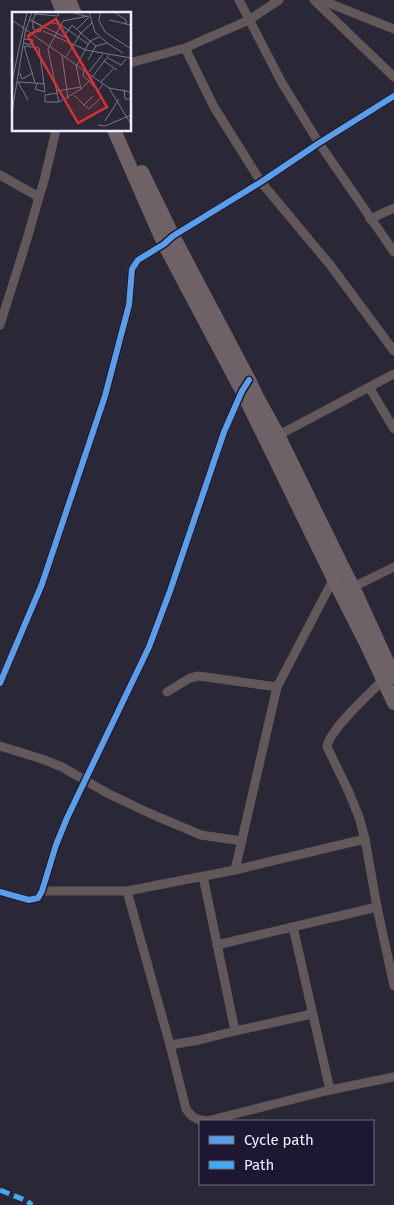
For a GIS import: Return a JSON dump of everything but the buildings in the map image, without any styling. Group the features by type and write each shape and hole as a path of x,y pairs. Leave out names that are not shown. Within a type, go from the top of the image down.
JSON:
{"main road":[{"path":"58,0 63,12"},
{"path":"69,0 74,12"},
{"path":"114,131 168,240 272,438 339,576 340,594 372,642 390,677 394,704"},
{"path":"124,131 168,240"},
{"path":"339,576 353,587 372,642"}],"street":[{"path":"239,0 282,83 319,143 394,251"},
{"path":"131,62 185,48 249,20 279,0"},
{"path":"314,0 394,77"},
{"path":"321,0 394,29"},
{"path":"185,48 214,107 261,182 331,266 394,352"},
{"path":"0,683 42,584 105,396 129,305 134,264 168,240 394,96"},
{"path":"0,325 44,181 56,131"},
{"path":"0,175 38,197"},
{"path":"370,219 394,208"},
{"path":"272,438 394,374"},
{"path":"0,892 29,900 38,898 42,892 67,818 150,647 224,432 246,386"},
{"path":"369,387 394,429"},
{"path":"340,594 394,567"},
{"path":"235,870 277,687 339,576"},
{"path":"167,692 190,678 199,676 277,687"},
{"path":"390,677 350,713 329,738 327,747 360,817 394,987"},
{"path":"0,746 62,767 107,793 201,835 242,841"},
{"path":"42,892 127,891 235,870 365,839"},
{"path":"203,876 235,1031"},
{"path":"127,891 186,1109 190,1116 199,1120"},
{"path":"217,945 377,907"},
{"path":"293,927 330,1090"},
{"path":"170,1045 312,1014"},
{"path":"211,1120 330,1090 394,1077"}],"marked path":[{"path":"0,1190 32,1205"}],"cycle path":[{"path":"0,683 42,584 105,396 129,305 132,269 138,260 394,96"},
{"path":"0,892 29,900 38,898 42,891 56,845 67,818 149,647 224,432 242,391 249,380"}]}
